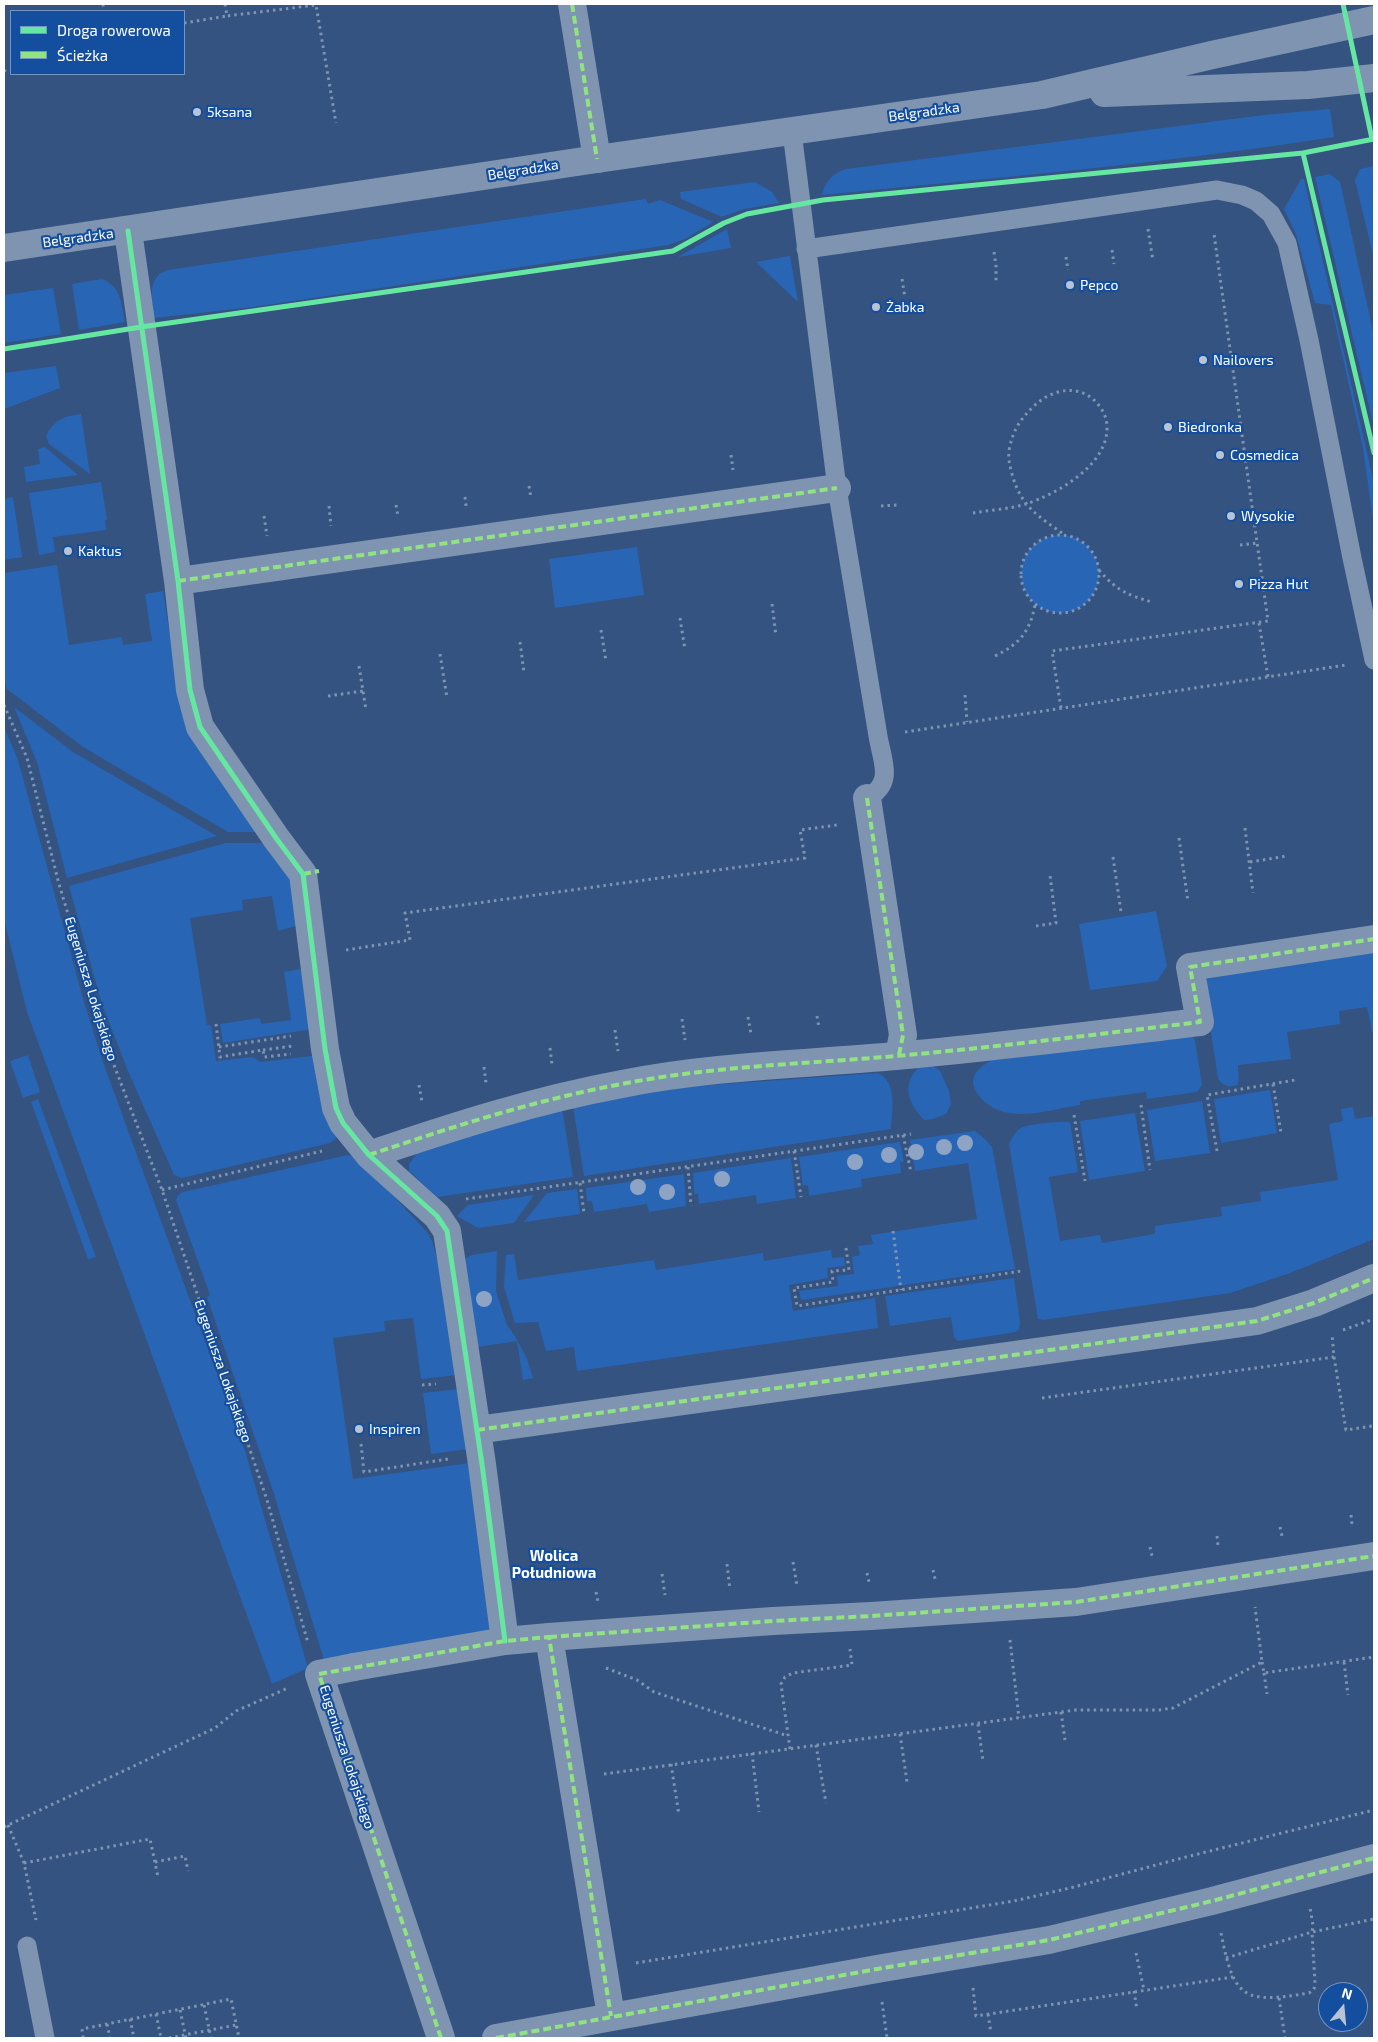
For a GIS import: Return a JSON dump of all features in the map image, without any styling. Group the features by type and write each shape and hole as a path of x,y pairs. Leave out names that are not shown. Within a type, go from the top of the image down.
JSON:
{"street":[{"path":"572,4 597,159"},
{"name":"Belgradzka","path":"4,248 597,159 1042,95 1212,54 1374,20"},
{"name":"Belgradzka","path":"1042,95 1308,84 1374,78"},
{"path":"128,230 178,581 190,690 200,727 276,838 311,873 313,954 325,1049 336,1108 343,1123 363,1148 437,1216 447,1231 477,1430 505,1641"},
{"path":"178,581 837,488"},
{"path":"869,809 903,1034 899,1056"},
{"path":"363,1148 624,1083 700,1072 899,1056 1200,1022 1190,967 1374,939"},
{"path":"477,1430 1257,1321 1314,1303 1374,1278"},
{"path":"319,1674 505,1641 772,1621 847,1618 1076,1602 1374,1556"},
{"path":"549,1637 611,2016"},
{"name":"Eugeniusza Lokajskiego","path":"319,1674 441,2038"},
{"path":"496,2038 611,2016 1049,1940 1374,1858"}],"lane":[{"path":"792,132 837,488 885,768 883,785 875,794 869,809"},
{"path":"806,249 1217,190 1237,193 1256,201 1271,214 1287,244 1309,340 1374,660"},
{"path":"27,1946 45,2038"}],"path":[{"path":"225,4 227,16"},
{"path":"185,23 316,5 336,123"},
{"path":"327,68 333,68"},
{"path":"1061,708 1052,651 1268,621 1214,234"},
{"path":"1112,250 1114,264"},
{"path":"1066,257 1068,270"},
{"path":"902,279 906,298"},
{"path":"973,512 1025,504 1075,480 1095,459 1104,444 1107,427 1104,410 1091,396 1074,390 1060,390 1042,398 1024,416 1012,435 1008,459 1016,486 1025,504 1039,517 1065,535 1077,539 1088,547 1095,558 1099,570 1112,585 1126,594 1152,602"},
{"path":"396,505 398,516"},
{"path":"881,506 898,505"},
{"path":"329,506 330,521"},
{"path":"264,516 266,528"},
{"path":"1065,535 1052,536 1040,540 1030,549 1023,560 1020,572 1022,585 1028,597 1035,605 1048,612 1061,614 1074,611 1085,605 1093,595 1098,583 1099,570"},
{"path":"1240,545 1257,542"},
{"path":"772,604 776,636"},
{"path":"995,656 1005,651 1024,636 1032,621 1035,605"},
{"path":"680,618 685,650"},
{"path":"1258,622 1268,677"},
{"path":"601,630 606,662"},
{"path":"520,642 524,674"},
{"path":"440,654 447,698"},
{"path":"878,736 1355,664"},
{"path":"360,666 366,710"},
{"path":"328,696 363,691"},
{"path":"965,695 967,722"},
{"path":"313,954 410,940 405,913 804,858 800,830 869,809"},
{"path":"1245,828 1253,892"},
{"path":"1179,838 1188,902"},
{"path":"1250,862 1287,856"},
{"path":"1113,857 1121,912"},
{"path":"1036,926 1056,923 1050,875"},
{"path":"216,1024 220,1057 298,1046"},
{"path":"218,1047 296,1036"},
{"path":"263,1050 264,1058 325,1049"},
{"path":"1217,1151 1207,1095 1295,1080"},
{"path":"1273,1084 1281,1133"},
{"path":"1141,1105 1150,1170"},
{"path":"1074,1115 1085,1181"},
{"path":"425,1205 911,1134"},
{"path":"903,1135 911,1172"},
{"path":"162,1190 363,1148"},
{"path":"794,1151 800,1197"},
{"path":"688,1167 691,1206"},
{"path":"580,1183 584,1213"},
{"path":"893,1231 901,1290"},
{"path":"846,1248 849,1270 832,1271 833,1282 794,1288 797,1306 1021,1271"},
{"path":"1372,1426 1346,1430 1331,1334 1374,1319"},
{"path":"1042,1398 1334,1357"},
{"path":"361,1444 364,1472 429,1462"},
{"path":"1250,1575 1267,1694"},
{"path":"1006,1608 1019,1718"},
{"path":"790,1748 781,1684 785,1677 793,1673 852,1664 847,1618"},
{"path":"1264,1673 1374,1658"},
{"path":"572,1778 1076,1710 1159,1710 1172,1708 1262,1662"},
{"path":"1344,1662 1348,1695"},
{"path":"602,1667 637,1680 654,1692 788,1736"},
{"path":"22,1854 6,1826 215,1728 236,1711 319,1674"},
{"path":"1061,1712 1065,1740"},
{"path":"978,1724 983,1761"},
{"path":"900,1734 907,1782"},
{"path":"816,1745 826,1802"},
{"path":"752,1753 759,1812"},
{"path":"671,1764 679,1815"},
{"path":"603,1969 1014,1901 1374,1810"},
{"path":"24,1863 150,1839 158,1877"},
{"path":"155,1862 185,1856 188,1871"},
{"path":"1212,1900 1218,1917 1226,1958 1233,1976 1243,1991 1254,1997 1279,1998 1309,1993 1314,1989 1312,1932"},
{"path":"1226,1958 1312,1932 1374,1918"},
{"path":"981,2016 1233,1976"},
{"path":"1134,1991 1137,2010"},
{"path":"1279,1998 1285,2038"},
{"path":"83,2038 82,2029 231,1999 238,2038"},
{"path":"204,2005 211,2038"},
{"path":"180,2010 185,2036"},
{"path":"156,2014 161,2038"},
{"path":"988,2014 991,2033"},
{"path":"130,2019 134,2038"},
{"path":"107,2024 110,2038"},
{"path":"169,2038 236,2025"}],"shaded area":[{"path":"1330,109 1334,137 1142,163 822,195 830,178 846,169 1264,115"},
{"path":"1374,166 1374,259 1355,180 1360,169"},
{"path":"1330,174 1340,182 1374,336 1374,427 1315,177"},
{"path":"1301,179 1304,179 1374,483 1374,526 1363,448 1331,305 1315,303 1296,234 1284,209"},
{"path":"755,182 772,192 779,203 744,209 722,217 681,199 680,192"},
{"path":"646,199 648,204 660,200 713,222 685,239 668,245 253,307 154,318 153,283 161,273 168,270"},
{"path":"727,229 731,248 678,257"},
{"path":"790,256 798,302 756,262"},
{"path":"102,279 109,282 117,291 125,322 79,330 72,284"},
{"path":"53,288 61,334 4,343 4,295"},
{"path":"56,366 60,388 4,409 4,373"},
{"path":"81,414 90,474 49,444 46,436 52,426 60,420"},
{"path":"45,447 78,475 26,482 24,467 40,464 38,449"},
{"path":"101,482 107,519 105,520 106,530 53,537 55,552 39,555 29,493"},
{"path":"13,497 22,557 4,560 4,499"},
{"path":"1060,535 1075,538 1088,546 1096,559 1099,574 1096,589 1088,602 1075,610 1060,613 1045,610 1032,602 1024,589 1021,574 1024,559 1032,546 1045,538"},
{"path":"637,547 644,595 555,608 549,559"},
{"path":"57,565 69,645 122,637 123,645 152,641 145,594 163,591 181,705 259,832 228,832 83,747 7,689 4,680 4,573"},
{"path":"14,707 73,752 217,836 67,878 37,762"},
{"path":"4,727 18,760 83,999 103,1062 245,1451 308,1668 272,1684 27,1012 4,919"},
{"path":"226,843 267,843 293,884 299,925 278,931 272,896 242,900 243,910 190,918 207,1025 211,1025 216,1061 253,1057 261,1062 319,1055 339,1136 330,1143 182,1178 174,1175 128,1071 102,1004 69,886"},
{"path":"1156,911 1167,966 1157,981 1090,990 1079,924"},
{"path":"1374,948 1374,1032 1372,1032 1367,1007 1339,1011 1340,1024 1287,1032 1291,1059 1238,1065 1239,1080 1237,1085 1234,1086 1226,1086 1218,1079 1204,985 1207,978"},
{"path":"305,968 313,1029 223,1043 220,1024 260,1018 261,1024 291,1020 284,972"},
{"path":"1192,1036 1195,1040 1202,1085 1197,1092 1147,1099 1146,1092 1080,1101 1080,1105 1040,1112 1013,1114 990,1106 980,1097 973,1085 973,1079 977,1072 982,1066 992,1060"},
{"path":"28,1055 40,1092 23,1098 10,1061"},
{"path":"933,1066 940,1071 949,1091 951,1104 946,1114 924,1120 918,1114 911,1101 908,1087 913,1074 919,1067"},
{"path":"878,1073 889,1083 891,1090 893,1106 891,1129 584,1176 573,1106 684,1087"},
{"path":"1270,1090 1277,1133 1221,1143 1214,1099"},
{"path":"38,1099 96,1257 88,1259 31,1102"},
{"path":"1202,1101 1210,1153 1155,1161 1147,1110"},
{"path":"1353,1107 1355,1119 1374,1116 1374,1239 1290,1273 1230,1293 1043,1320 1038,1319 1009,1144 1019,1129 1037,1124 1070,1122 1078,1172 1049,1177 1060,1241 1100,1235 1102,1243 1155,1234 1155,1226 1222,1216 1221,1207 1261,1201 1260,1192 1338,1180 1329,1124 1343,1121 1341,1109"},
{"path":"562,1108 573,1177 437,1197 409,1171 409,1164 418,1152"},
{"path":"1135,1113 1145,1171 1089,1180 1080,1121"},
{"path":"975,1131 992,1147 1015,1269 801,1300 799,1291 838,1286 837,1276 854,1274 852,1257 860,1255 858,1246 873,1244 871,1235 977,1219 968,1163 915,1171 910,1140"},
{"path":"900,1142 904,1162 900,1162 901,1173 861,1179 862,1187 809,1196 808,1185 803,1186 799,1157"},
{"path":"348,1155 357,1157 361,1161 427,1232 432,1241 443,1279 457,1375 421,1379 413,1318 384,1321 385,1331 333,1338 353,1479 470,1463 498,1637 324,1660 273,1491 207,1297 210,1295 176,1200 178,1195 183,1192"},
{"path":"791,1158 796,1198 757,1204 756,1195 699,1204 698,1194 694,1194 693,1173"},
{"path":"684,1174 686,1206 649,1212 647,1204 594,1212 592,1201 587,1201 586,1188"},
{"path":"577,1189 580,1214 524,1222 547,1193"},
{"path":"534,1195 514,1223 478,1228 457,1216 468,1205"},
{"path":"831,1250 832,1258 844,1257 845,1266 827,1268 828,1278 789,1285 793,1311 875,1298 878,1328 577,1371 574,1347 546,1351 538,1322 515,1323 504,1287 506,1255 514,1254 518,1280 654,1260 656,1270 763,1253 764,1261"},
{"path":"497,1251 496,1291 507,1325 515,1336 527,1359 533,1378 523,1380 517,1341 477,1347 465,1259 472,1255"},
{"path":"1014,1278 1020,1323 1019,1329 1016,1332 958,1341 954,1337 951,1317 890,1326 885,1296"},
{"path":"459,1389 468,1449 431,1454 423,1393"}],"marked path":[{"path":"572,4 597,159"},
{"path":"178,581 837,488"},
{"path":"867,798 903,1035 899,1055"},
{"path":"303,874 319,871"},
{"path":"369,1155 463,1124 526,1106 590,1090 656,1078 724,1069 972,1049 1200,1022 1190,967 1374,939"},
{"path":"477,1430 1257,1321 1314,1303 1374,1278"},
{"path":"549,1637 1076,1602 1374,1556"},
{"path":"441,2038 319,1674 505,1641 549,1637 611,2016"},
{"path":"496,2038 1049,1940 1212,1901 1374,1858"}],"cycle path":[{"path":"1343,4 1372,139"},
{"path":"4,349 141,327 673,251 724,223 747,214 823,200 1303,153 1374,139"},
{"path":"1303,153 1374,453"},
{"path":"128,231 178,581 190,690 200,727 303,874 325,1049 336,1108 343,1123 369,1155 437,1216 447,1231 482,1464 505,1641"}],"place":[{"name":"5ksana","path":"197,112"},
{"name":"Pepco","path":"1070,285"},
{"name":"Żabka","path":"876,307"},
{"name":"Nailovers","path":"1203,360"},
{"name":"Biedronka","path":"1168,427"},
{"name":"Cosmedica","path":"1220,455"},
{"name":"Wysokie","path":"1231,516"},
{"name":"Kaktus","path":"68,551"},
{"name":"Pizza Hut","path":"1239,584"},
{"name":"Inspiren","path":"359,1429"}],"district":[{"name":"Wolica Południowa","path":"554,1564"}]}
